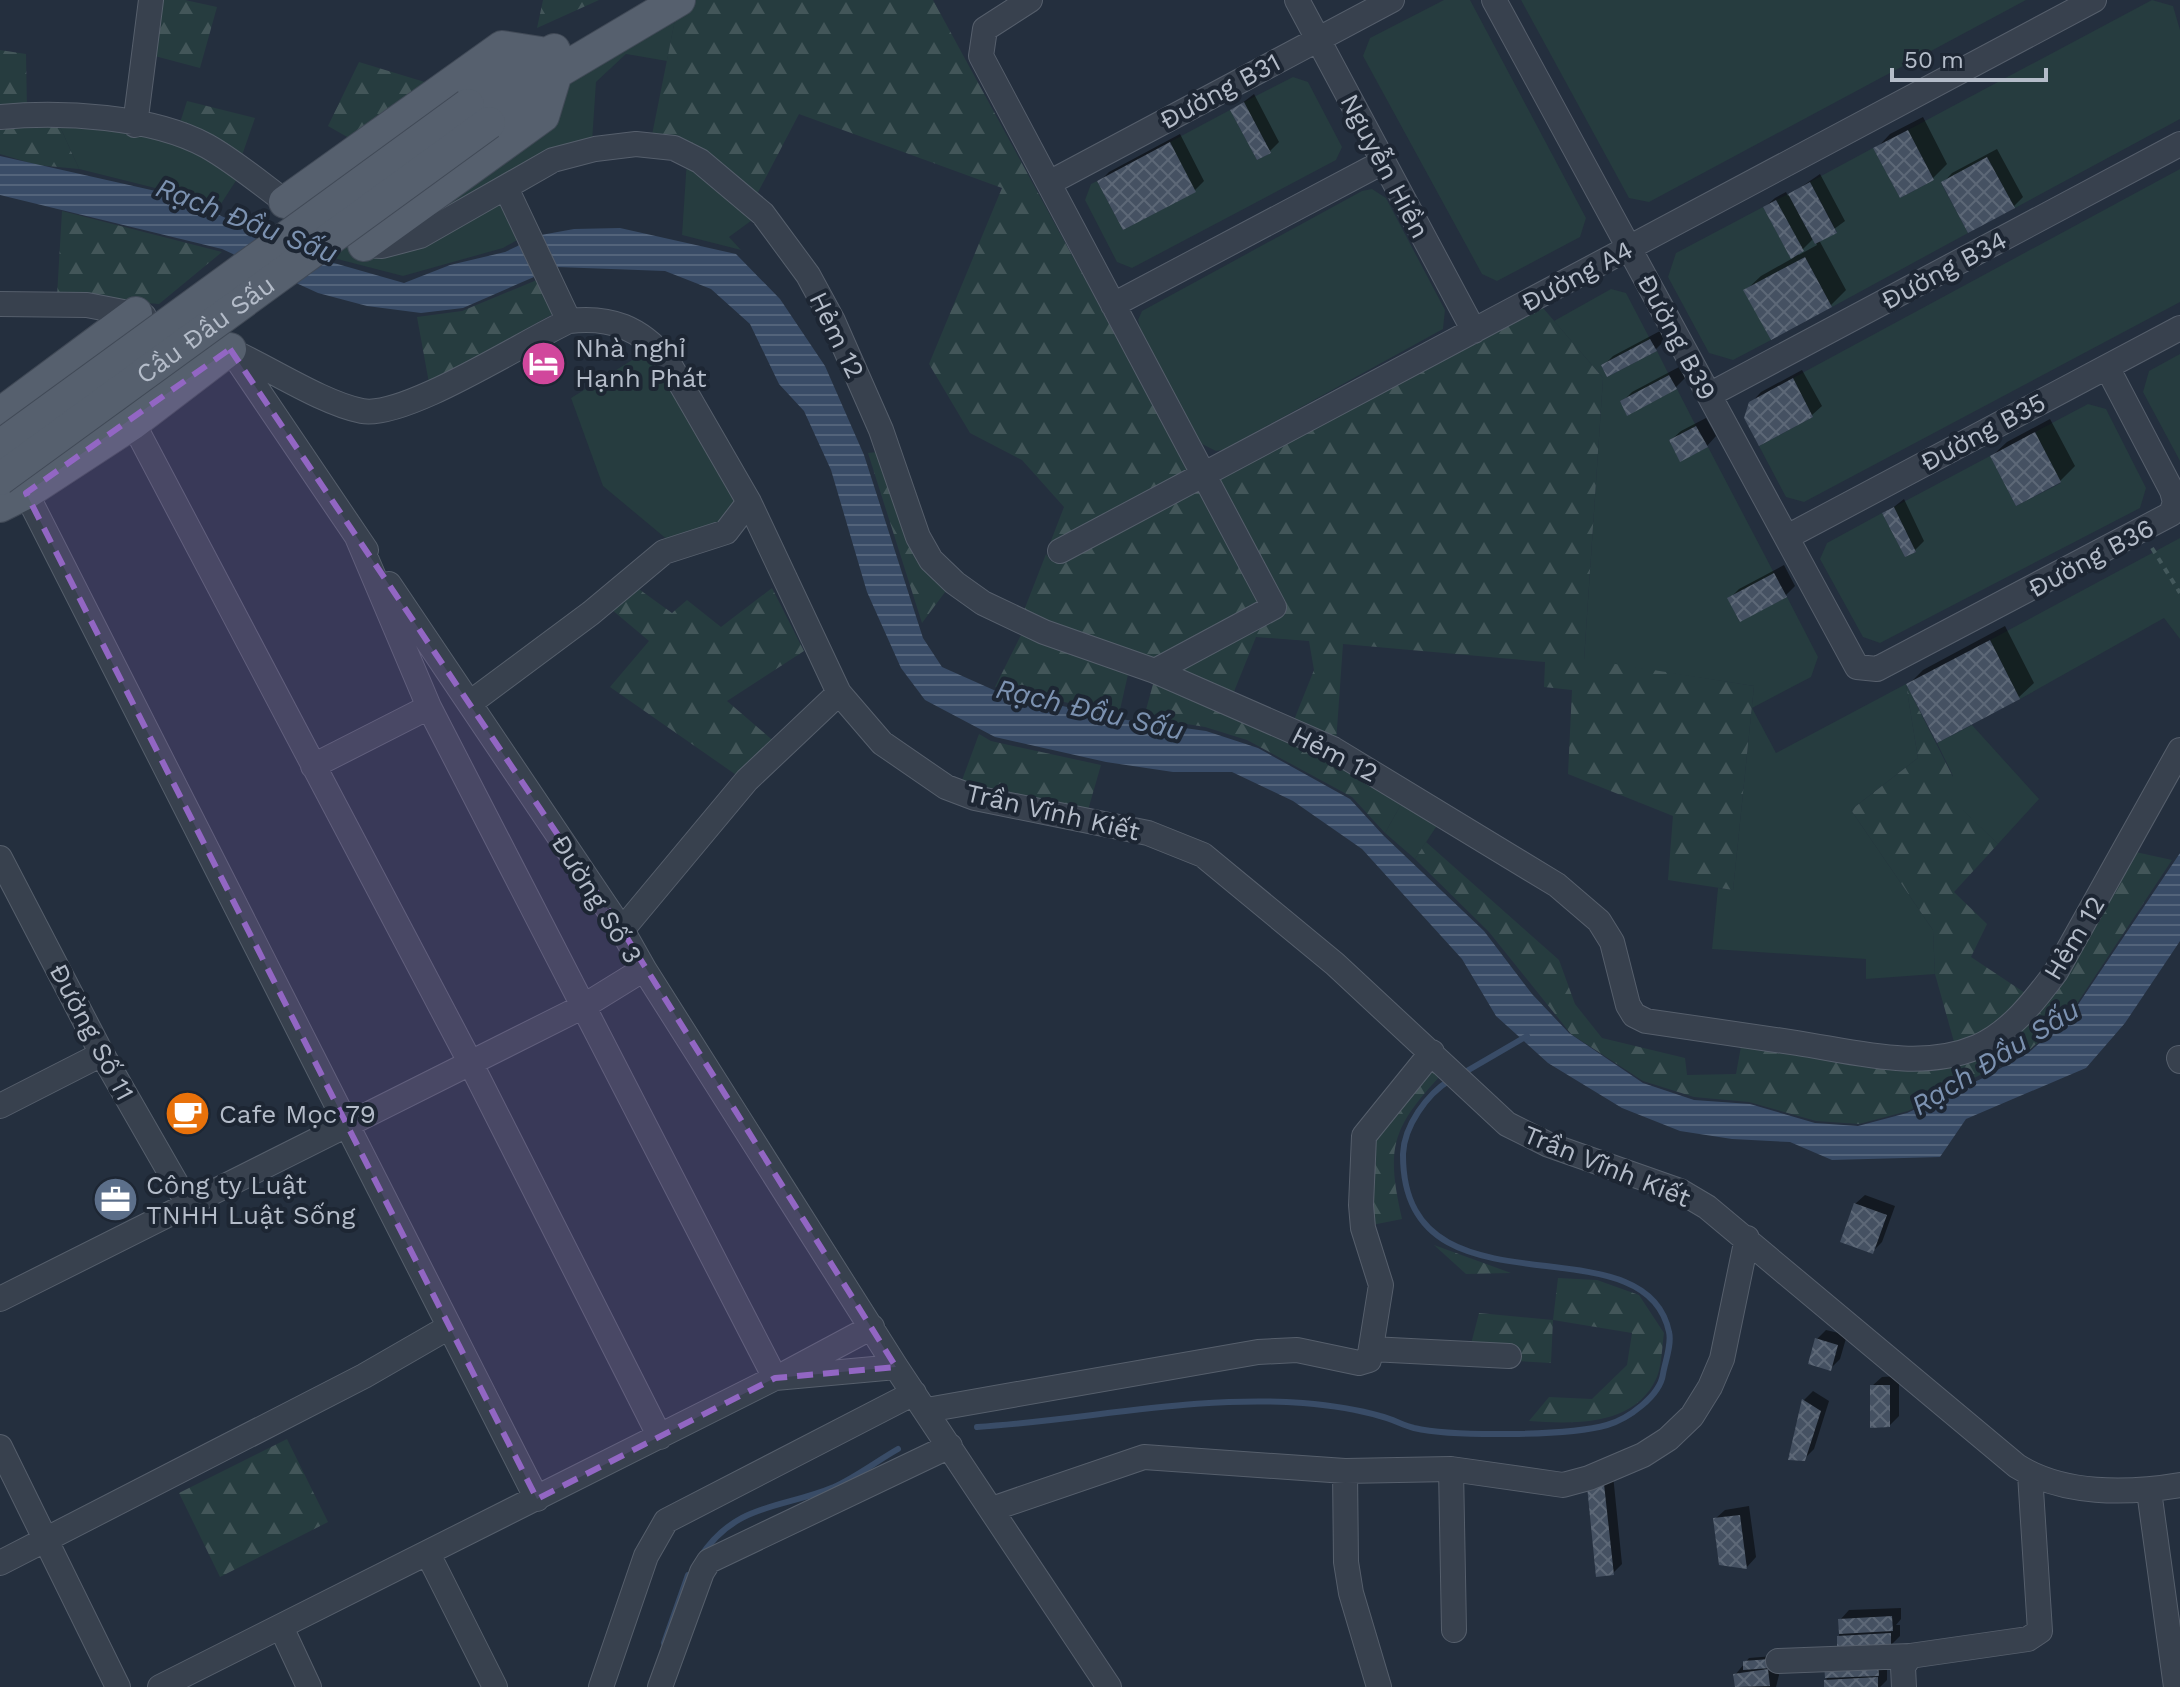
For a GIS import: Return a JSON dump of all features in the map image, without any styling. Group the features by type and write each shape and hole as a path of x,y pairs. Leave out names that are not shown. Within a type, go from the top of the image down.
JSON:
{"main road":[{"path":"479,114 640,0"},
{"path":"285,202 502,47 551,63 679,0"},
{"path":"364,245 543,116 551,63"},
{"name":"Cầu Đầu Sấu","path":"0,446 479,114"},
{"name":"Cầu Đầu Sấu","path":"9,493 479,114"},
{"path":"0,414 136,313"},
{"path":"9,493 133,423 230,349"}],"street":[{"path":"135,125 151,0"},
{"path":"1030,0 992,22 981,38 981,56 1274,607 1155,671"},
{"name":"Nguyễn Hiền","path":"1297,0 1474,331"},
{"name":"Đường B31","path":"1049,183 1392,0"},
{"name":"Đường B39","path":"1494,0 1787,537 1851,663 1863,669"},
{"name":"Đường A4","path":"1060,551 2094,0"},
{"path":"0,117 68,114 135,125 205,145 332,235 364,245"},
{"name":"Hẻm 12","path":"364,245 396,244 420,236 438,228 474,202 506,188 553,160 595,149 636,144 674,148 700,161 763,214 808,275 833,321 881,430 918,537 931,560 955,583 1019,621 1155,671 1333,749 1572,895 1599,921 1612,942 1628,1005 1634,1015 1646,1021 1899,1058 1953,1055 1980,1046 2005,1029 2033,1002 2056,972 2180,750"},
{"name":"Đường B34","path":"1709,395 2180,144"},
{"path":"1113,305 1383,162"},
{"path":"506,188 569,321"},
{"name":"Trần Vĩnh Kiết","path":"0,304 87,305 136,313 230,349 346,406 375,412 390,410 428,396 569,321 593,318 614,322 650,340 667,360 749,502 839,693 882,743 946,787 975,798 1148,833 1203,855 1335,964 1465,1085 1526,1137 1680,1191 1747,1238 2030,1474 2072,1488 2149,1491 2180,1485"},
{"name":"Đường B35","path":"1787,537 2180,328"},
{"name":"Đường Số 3","path":"0,1299 584,1006 644,969 622,930 230,349"},
{"name":"Đường B36","path":"1863,669 1877,669 2171,514 2175,502 2107,367"},
{"path":"133,423 470,1062 660,1437"},
{"path":"9,493 344,1125 537,1499"},
{"path":"470,703 591,613 664,552 726,532 749,502"},
{"path":"357,537 429,707 775,1378"},
{"path":"622,930 747,780 839,693"},
{"path":"313,766 429,707"},
{"name":"Đường Số 11","path":"0,858 10,902 188,1204"},
{"path":"644,969 896,1367 1109,1687"},
{"path":"0,1106 102,1054"},
{"path":"601,1687 646,1556 666,1521 920,1402 1258,1352 1297,1350 1359,1363 1369,1360 1381,1285 1363,1228 1364,1136 1438,1059"},
{"path":"992,1509 1144,1457 1345,1471 1451,1469 1563,1485 1617,1468 1668,1439 1692,1416 1722,1359 1747,1238"},
{"path":"0,1563 364,1376 449,1327"},
{"path":"160,1687 660,1437 872,1327"},
{"path":"1371,1349 1509,1356"},
{"path":"775,1378 896,1367"},
{"path":"660,1687 696,1585 709,1561 950,1446"},
{"path":"0,1447 118,1687"},
{"path":"1451,1469 1454,1630"},
{"path":"1345,1471 1346,1562 1351,1593 1379,1687"},
{"path":"1778,1661 1910,1656 2028,1639 2040,1631 2030,1474"},
{"path":"2149,1491 2176,1687"},
{"path":"428,1554 495,1687"},
{"path":"281,1627 309,1687"},
{"path":"1904,1687 1903,1667 1910,1656"}],"path":[{"path":"2142,532 2180,593"}],"highlighted area":[{"path":"230,349 622,930 896,1367 775,1378 537,1499 26,493"}],"green space":[{"path":"158,0 185,0 217,7 200,68 151,55"},
{"path":"543,0 599,0 537,28"},
{"path":"690,0 933,0 1190,472 1049,546 1064,507 1022,460 970,433 929,364 1002,188 799,114 755,198 651,140 678,5"},
{"path":"1444,0 1470,0 1586,218 1580,237 1497,281 1482,274 1363,56 1370,38"},
{"path":"1521,0 2026,0 1649,202 1629,198"},
{"path":"2152,0 2173,6 2180,30 2180,119 2015,208 1987,157 1941,183 1968,233 1832,307 1805,257 1744,290 1771,340 1733,360 1709,353 1668,277 1676,253 1763,207 1791,258 1803,251 1776,200 1788,194 1815,244 1837,232 1810,182 1873,148 1900,198 1934,180 1908,130"},
{"path":"678,5 667,61 626,54 596,82 592,142 393,238 449,163"},
{"path":"0,50 26,54 27,111 0,113"},
{"path":"359,62 428,83 349,138 328,126"},
{"path":"1293,77 1308,82 1342,147 1336,160 1132,268 1117,262 1085,200 1091,184 1097,181 1123,230 1195,192 1170,142 1230,110 1257,160 1271,153 1244,102"},
{"path":"187,101 255,118 240,161 179,126"},
{"path":"56,118 161,135 239,176 217,210 179,194 79,169"},
{"path":"56,118 79,169 37,165 0,154 0,121"},
{"path":"687,159 759,215 729,237 741,250 682,235"},
{"path":"2180,169 2180,302 1804,502 1786,497 1759,446 1813,417 1793,378"},
{"path":"1372,189 1386,198 1445,310 1443,329 1223,450 1216,451 1200,443 1140,328 1138,320 1142,311 1362,191"},
{"path":"502,196 521,238 503,248 403,276 306,251 345,245 380,251"},
{"path":"62,211 222,252 159,304 57,296"},
{"path":"544,277 558,311 429,383 417,317 462,311"},
{"path":"1611,289 1626,293 1650,339 1601,365 1607,377 1657,351 1669,375 1620,401 1627,415 1677,389 1696,426 1669,440 1680,461 1708,447 1774,573 1728,598 1739,621 1787,597 1818,657 1811,677 1752,708 1776,753 1906,684 1918,758 1851,810 1933,930 1935,974 1866,979 1866,959 1712,949 1718,888 1733,890 1754,686 1584,660 1603,378 1554,321"},
{"path":"1543,308 1603,378 1584,659 1754,686 1733,890 1668,880 1673,816 1568,774 1572,690 1544,687 1545,662 1343,644 1336,743 1292,725 1314,670 1309,641 1256,637 1231,699 1172,673 1285,611 1218,480"},
{"path":"645,352 666,378 742,504 730,521 669,541 603,486 571,398"},
{"path":"2180,354 2180,461 2143,392 2149,371"},
{"path":"2088,404 2106,409 2146,488 2140,508 1880,643 1863,637 1820,559 1827,543 1882,513 1905,557 1916,552 1894,507 1990,456 2016,506 2061,483 2035,432"},
{"path":"885,451 951,584 922,623 868,453"},
{"path":"1198,488 1263,604 1153,661 1023,613 1046,554 1051,561"},
{"path":"2180,538 2180,639 2164,618 2020,699 1990,640"},
{"path":"636,587 672,613 687,600 721,627 772,588 804,651 727,701 777,744 742,779 610,687 649,641 611,609"},
{"path":"1024,629 1129,670 1119,714 995,687"},
{"path":"1155,677 1405,797 1385,833 1352,797 1247,740 1205,727 1144,717"},
{"path":"1906,684 1953,777 1943,791 1998,844 1954,892 1987,924 1971,957 2028,995 1999,1025 1956,1049 1935,974 1933,930 1851,810 1918,758"},
{"path":"1972,725 2039,799 1998,844 1942,791 1953,776 1937,743"},
{"path":"979,734 991,741 1101,765 1088,810 961,783"},
{"path":"1405,797 1442,818 1415,859 1385,833"},
{"path":"1426,842 1559,960 1575,1004 1602,1038 1685,1058 1687,1075 1736,1074 1742,1041 1893,1063 2008,1034 2131,851 2172,860 2068,1017 2028,1051 1908,1111 1859,1124 1816,1121 1749,1102 1694,1097 1643,1081 1571,1034 1489,932 1415,859"},
{"path":"1430,1061 1441,1075 1402,1126 1394,1156 1402,1219 1367,1226 1368,1138"},
{"path":"1434,1245 1511,1273 1466,1274"},
{"path":"1558,1278 1597,1280 1639,1295 1664,1333 1659,1372 1647,1393 1619,1414 1602,1419 1583,1422 1529,1421 1549,1397 1592,1399 1627,1365 1632,1333 1553,1320"},
{"path":"1479,1313 1553,1320 1551,1363 1517,1361 1470,1348"},
{"path":"287,1439 328,1522 220,1577 179,1493"}],"water":[{"name":"Rạch Đầu Sấu","path":"0,156 178,196 306,255 404,283 450,265 505,252 541,235 574,229 620,228 736,254 780,299 825,366 864,455 923,638 942,667 996,691 1120,719 1206,731 1258,748 1350,799 1383,835 1484,931 1532,994 1569,1033 1643,1083 1694,1100 1750,1104 1815,1123 1858,1126 1907,1113 1983,1078 2028,1053 2069,1018 2180,853 2180,941 2125,1023 2086,1068 1966,1119 1940,1157 1832,1160 1790,1142 1732,1139 1680,1131 1622,1108 1548,1063 1496,1016 1462,959 1362,849 1293,801 1232,772 1173,772 1106,762 995,737 925,700 901,668 867,592 831,470 804,411 779,384 750,324 711,289 665,271 557,267 463,308 421,313 367,306 318,293 222,249 0,195"}],"building":[{"path":"1244,102 1271,153 1257,160 1230,110"},
{"path":"1908,130 1934,180 1900,198 1873,148"},
{"path":"1170,142 1196,192 1123,230 1097,181"},
{"path":"1987,157 2015,208 1968,233 1941,182"},
{"path":"1810,182 1837,233 1815,244 1788,194"},
{"path":"1776,200 1804,251 1791,259 1763,207"},
{"path":"1805,257 1832,307 1771,340 1743,290"},
{"path":"1650,339 1657,351 1607,377 1601,365"},
{"path":"1669,375 1677,389 1627,416 1620,401"},
{"path":"1793,378 1813,417 1759,446 1744,418 1749,402"},
{"path":"1696,426 1708,447 1680,462 1669,440"},
{"path":"2035,432 2061,482 2016,506 1990,456"},
{"path":"1894,507 1916,552 1905,557 1882,513"},
{"path":"1774,573 1787,597 1740,622 1727,598"},
{"path":"1990,640 2020,699 1937,743 1906,684"},
{"path":"1854,1203 1887,1215 1873,1254 1840,1242"},
{"path":"1815,1338 1838,1345 1831,1371 1808,1364"},
{"path":"1870,1385 1890,1385 1890,1427 1870,1428"},
{"path":"1802,1399 1821,1411 1805,1461 1788,1460"},
{"path":"1604,1484 1614,1575 1596,1577 1587,1486"},
{"path":"1740,1515 1747,1569 1719,1565 1713,1518"},
{"path":"1892,1616 1893,1631 1839,1634 1838,1619"},
{"path":"1891,1633 1891,1648 1837,1651 1837,1636"},
{"path":"1770,1659 1771,1668 1743,1670 1743,1661"},
{"path":"1878,1661 1879,1676 1825,1678 1824,1663"},
{"path":"1768,1669 1770,1686 1735,1687 1733,1674"},
{"path":"1878,1677 1878,1687 1824,1687 1824,1680"}],"waterway":[{"path":"1460,1075 1527,1036"},
{"path":"977,1427 1180,1405 1262,1401 1361,1411 1414,1428 1456,1433 1511,1434 1589,1429 1615,1422 1633,1412 1650,1398 1661,1382 1669,1347 1669,1332 1651,1298 1617,1279 1480,1255 1441,1238 1413,1206 1403,1154 1404,1143 1418,1112 1450,1080"},
{"path":"701,1556 715,1538 745,1516 834,1487 898,1449"},
{"path":"664,1643 688,1575"}],"place":[{"name":"Nhà nghỉ Hạnh Phát","path":"544,363"},
{"name":"Cafe Mọc 79","path":"188,1114"},
{"name":"Công ty Luật TNHH Luật Sống","path":"115,1200"}]}
